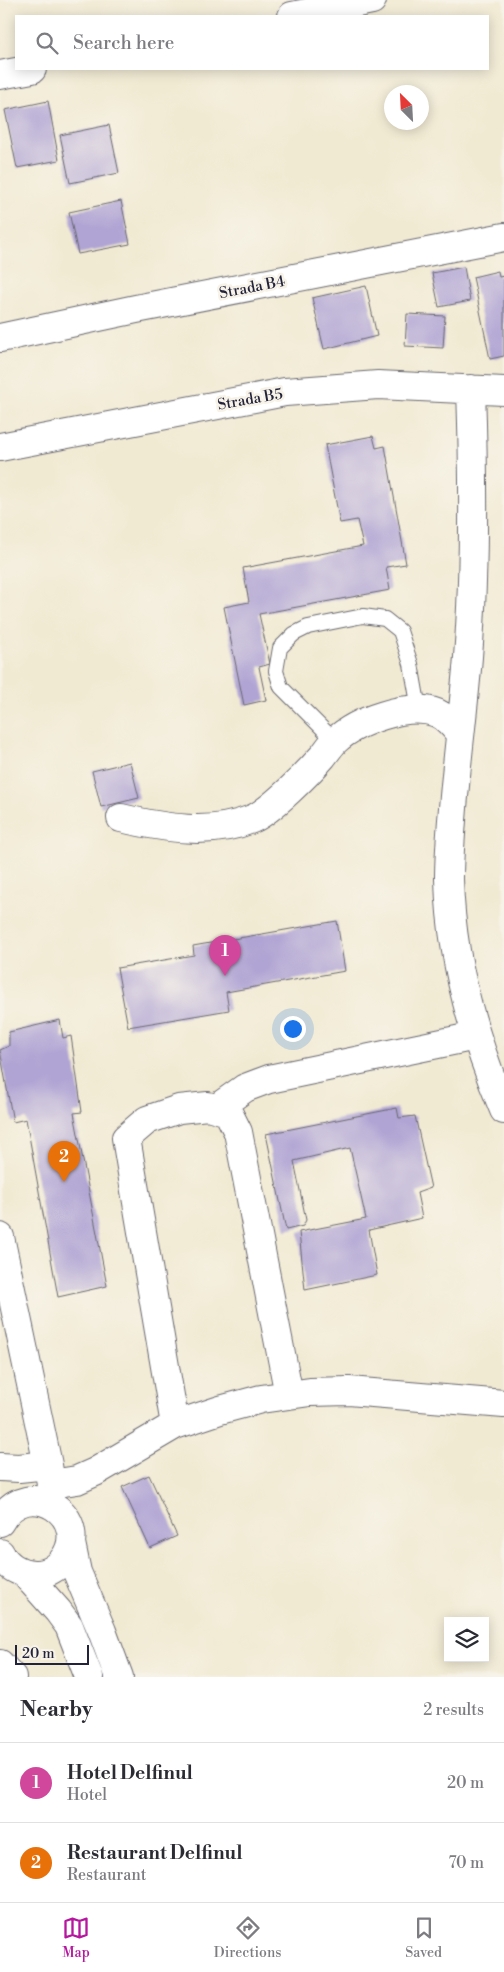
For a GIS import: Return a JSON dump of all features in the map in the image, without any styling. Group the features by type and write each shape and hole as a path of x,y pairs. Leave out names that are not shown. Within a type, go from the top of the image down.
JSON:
{"street":[{"path":"297,15 372,0"},
{"path":"0,75 27,70"},
{"name":"Strada B4","path":"0,338 136,309 504,237"},
{"name":"Strada B5","path":"0,446 285,392 378,385 504,391"},
{"path":"471,389 474,468 473,538 468,657 459,733 450,846 450,894 455,948 476,1036 504,1109"},
{"path":"121,818 155,826 214,828 254,818 270,808 322,757 335,741 353,728 400,710 419,709 437,713 450,722 459,733"},
{"path":"217,1108 245,1088 270,1079 476,1036"},
{"path":"175,1425 126,1138 147,1120 178,1110 208,1106 228,1112 238,1132 289,1395"},
{"path":"0,1238 49,1484 59,1509 67,1519 71,1530 71,1542 77,1572 102,1631 118,1677"},
{"path":"0,1468 18,1468 49,1484 77,1480 95,1472 175,1425 261,1399 310,1392 349,1392 504,1404"},
{"path":"5,1511 25,1501 37,1500 49,1484"},
{"path":"7,1561 38,1574 50,1571 60,1564 67,1554 71,1542"},
{"path":"7,1561 58,1611 69,1626 89,1677"},
{"path":"0,1664 12,1677"}],"lane":[{"path":"335,741 281,687 276,671 280,648 294,634 308,627 363,616 385,619 400,631 411,664 419,709"}],"building":[{"path":"48,101 59,160 17,168 5,110"},
{"path":"109,125 119,173 70,183 60,135"},
{"path":"121,201 130,244 78,254 69,212"},
{"path":"464,267 470,301 439,307 432,273"},
{"path":"498,271 499,277 504,276 504,356 490,359 473,277"},
{"path":"366,286 377,336 324,349 312,298"},
{"path":"407,314 445,316 443,348 405,346"},
{"path":"373,436 376,448 385,446 406,564 386,567 390,590 259,614 270,664 259,667 266,700 244,705 224,607 249,602 243,568 363,546 357,520 340,523 325,445"},
{"path":"130,762 139,798 101,807 92,771"},
{"path":"337,921 345,971 226,992 229,1010 128,1027 117,968 194,955 193,946"},
{"path":"60,1020 63,1038 71,1036 82,1112 74,1113 107,1286 58,1297 26,1119 13,1122 0,1050 9,1046 9,1032"},
{"path":"397,1108 399,1118 415,1116 431,1188 417,1193 422,1218 369,1230 377,1275 305,1290 299,1232 366,1219 350,1148 294,1161 306,1220 303,1226 286,1230 266,1134"},
{"path":"149,1475 177,1536 150,1548 122,1487"}],"place":[{"name":"Hotel Delfinul","path":"225,976"},
{"name":"Restaurant Delfinul","path":"64,1182"}]}
